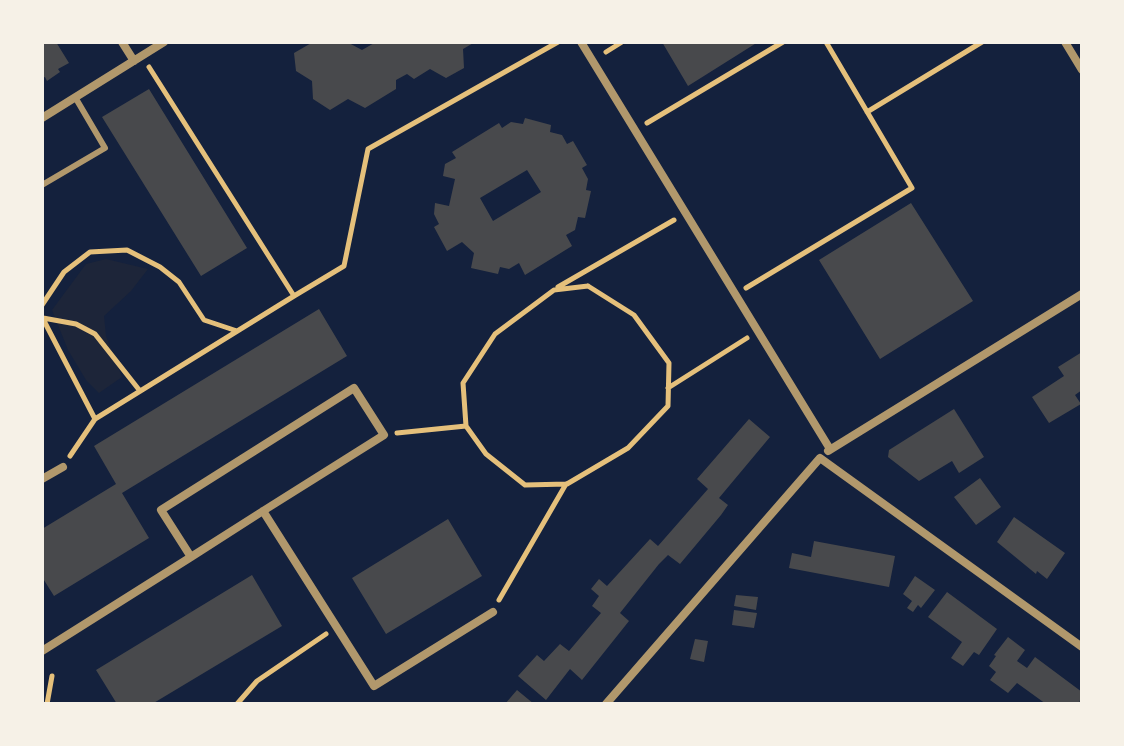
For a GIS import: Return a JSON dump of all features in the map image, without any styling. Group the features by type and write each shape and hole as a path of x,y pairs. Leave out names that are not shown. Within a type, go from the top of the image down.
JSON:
{"street":[{"path":"122,42 138,58"},
{"path":"42,118 164,42"},
{"path":"581,42 830,449"},
{"path":"1065,42 1082,70"},
{"path":"606,704 830,449 1082,294"},
{"path":"42,651 191,557 263,511 384,435 354,388 161,510 191,557"},
{"path":"820,458 1082,647"},
{"path":"42,479 63,467"},
{"path":"263,511 374,686 493,612"}],"lane":[{"path":"42,185 105,148 75,97"}],"path":[{"path":"63,467 95,419 344,266 368,149 558,42"},
{"path":"635,130 783,42"},
{"path":"736,295 912,188 826,42"},
{"path":"867,112 982,42"},
{"path":"138,58 294,296"},
{"path":"554,290 588,286 634,315 669,363 668,406 628,448 567,484 525,485 486,454 466,426 463,383 495,334 554,290 686,213"},
{"path":"42,305 64,272 90,252 127,250 160,267 179,282 204,320 238,331"},
{"path":"42,317 76,324 95,334 140,391"},
{"path":"42,317 95,419"},
{"path":"668,388 758,331"},
{"path":"384,435 466,426"},
{"path":"493,612 567,484"},
{"path":"237,704 257,681 337,627"},
{"path":"47,704 52,676"}],"shaded area":[{"path":"106,259 148,269 131,291 104,316 106,336 122,377 99,393 86,380 68,350 52,310 86,264"}],"building":[{"path":"42,42 56,42 69,63 47,81 45,77 42,78"},
{"path":"313,42 347,42 362,50 376,42 475,42 463,49 464,68 446,78 430,69 414,79 407,74 396,80 396,89 365,108 348,99 330,110 313,99 312,81 296,71 294,53"},
{"path":"662,42 758,42 688,86"},
{"path":"149,89 247,248 201,276 102,117"},
{"path":"525,118 551,125 550,132 562,135 567,144 573,141 587,165 582,168 588,179 586,190 591,191 585,218 578,217 575,230 566,235 572,246 525,275 519,263 509,269 500,267 498,274 471,268 474,253 462,242 447,251 434,227 439,224 434,214 435,203 449,206 455,179 443,176 445,164 456,158 452,152 499,123 502,128 511,122 523,124","holes":["527,170 541,192 493,221 480,198"]},
{"path":"911,203 973,301 880,359 819,260"},
{"path":"319,309 347,356 122,493 149,538 54,596 42,577 42,529 116,484 94,446"},
{"path":"1082,352 1082,390 1075,395 1081,404 1049,423 1032,397 1064,376 1058,367"},
{"path":"954,409 984,457 959,473 952,461 919,481 888,457 889,450"},
{"path":"749,419 770,437 719,498 728,505 721,515 680,564 668,555 659,564 620,613 629,621 582,680 570,669 546,700 518,676 537,655 544,661 560,644 569,651 601,613 592,606 599,596 591,589 599,579 607,586 650,539 658,546 708,489 697,479"},
{"path":"980,478 1001,507 976,525 954,497"},
{"path":"1014,517 1065,553 1047,579 1037,571 1036,574 997,542"},
{"path":"448,519 482,576 386,634 352,578"},
{"path":"814,541 895,556 889,587 789,568 792,553 811,557"},
{"path":"252,575 282,626 152,704 117,704 96,670"},
{"path":"915,576 935,590 921,608 918,605 913,612 907,608 912,601 903,594"},
{"path":"947,592 997,629 979,655 974,652 963,666 951,658 962,642 928,617"},
{"path":"736,595 758,597 756,610 734,606"},
{"path":"734,610 757,613 754,628 732,625"},
{"path":"1008,637 1025,650 1017,661 1027,668 1035,657 1082,692 1079,704 1046,704 1017,683 1008,693 990,680 996,672 989,666"},
{"path":"695,639 708,641 704,662 690,659"},
{"path":"517,690 534,704 505,704"}]}
